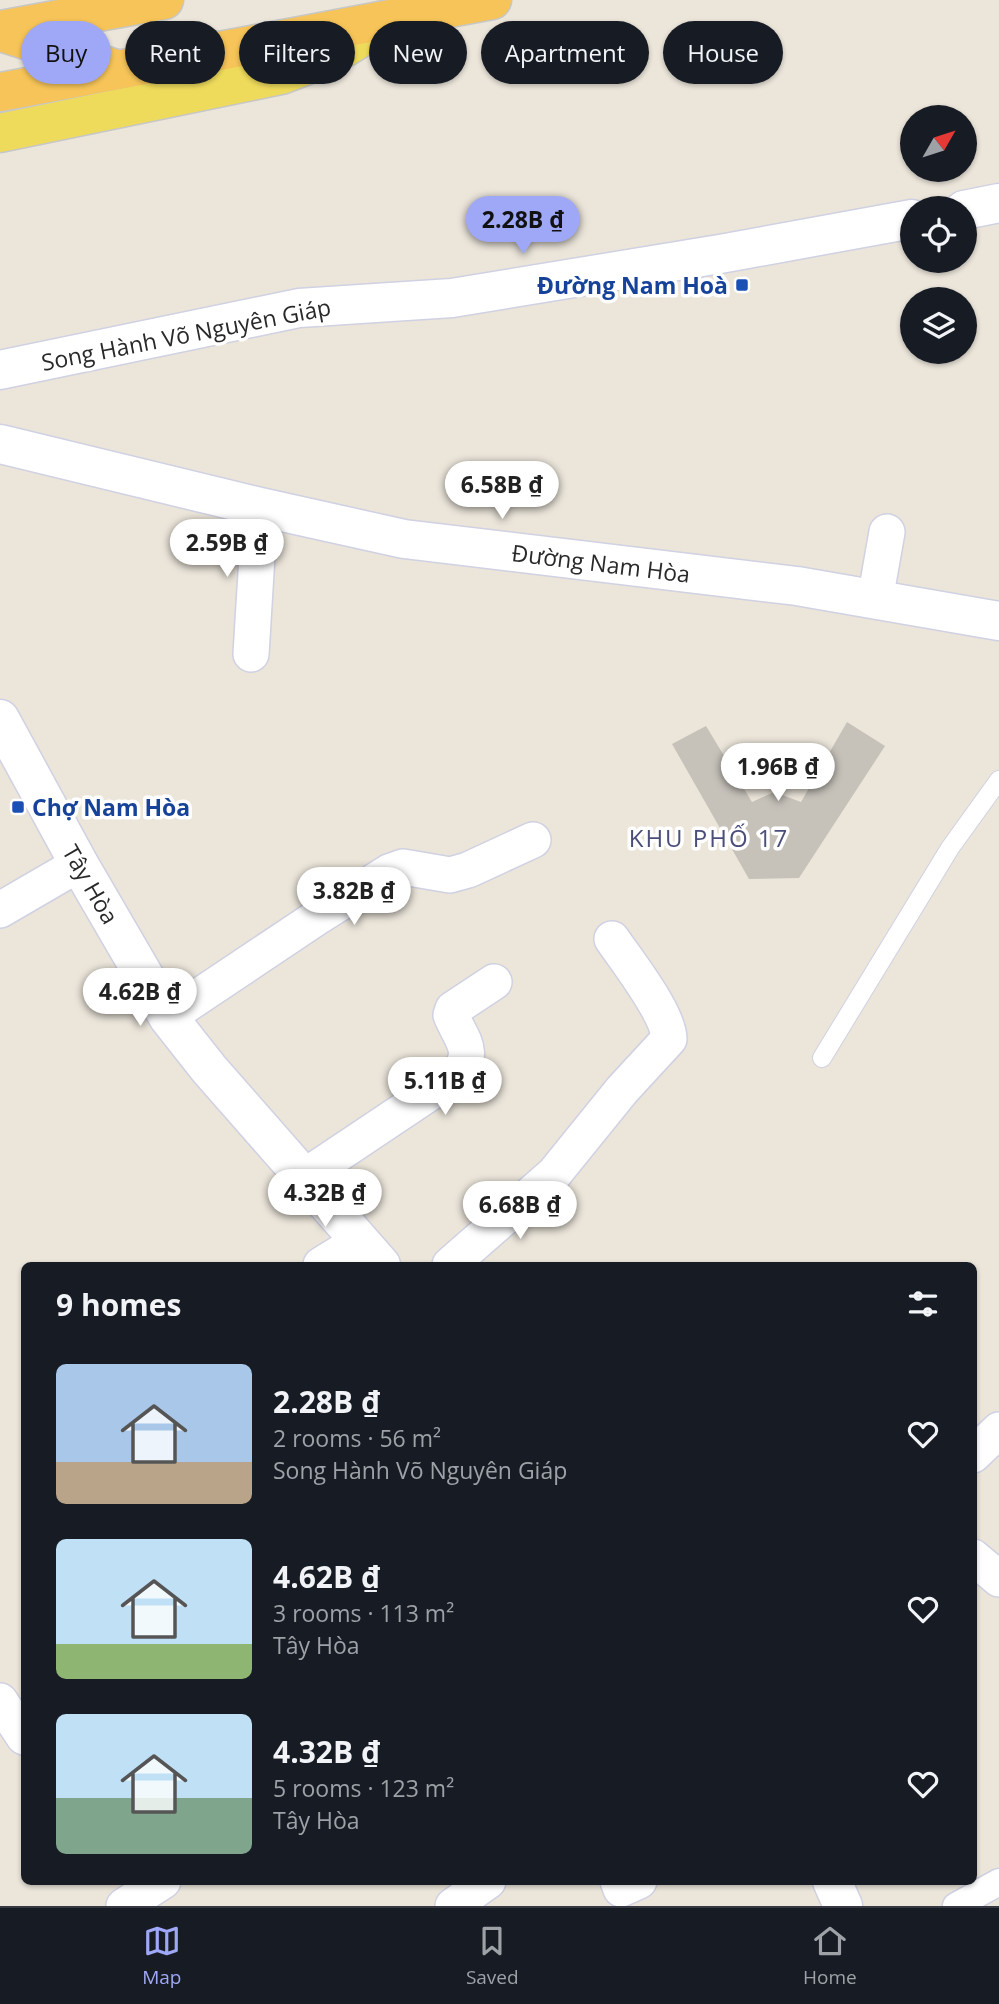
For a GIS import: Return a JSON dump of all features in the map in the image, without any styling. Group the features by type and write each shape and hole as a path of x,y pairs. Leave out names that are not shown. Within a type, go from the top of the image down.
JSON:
{"highway":[{"path":"0,31 164,0"},
{"path":"380,21 492,0"},
{"path":"0,92 369,23"},
{"path":"0,31 118,69"}],"main road":[{"path":"0,133 281,75 331,56 369,30"},
{"path":"977,207 999,203"},
{"name":"Song Hành Võ Nguyên Giáp","path":"0,370 299,308 452,298 900,221"},
{"name":"Đường Nam Hòa","path":"0,444 404,539 797,586 999,621"},
{"name":"Tây Hòa","path":"0,719 79,864 168,1017 209,1069 371,1253"},
{"path":"834,1885 844,1906"}],"street":[{"path":"251,654 260,507"},
{"path":"875,600 887,532"},
{"path":"168,1017 389,872 403,867 450,875 468,870 534,840"},
{"path":"0,910 79,864"},
{"path":"453,1262 554,1174 622,1090 668,1039 668,1032 658,1009 612,939"},
{"path":"304,1177 462,1069 468,1051 451,1015 453,1009 494,982"},
{"path":"334,1262 371,1253"},
{"path":"977,1560 999,1579"},
{"path":"0,1701 21,1732"},
{"path":"956,1906 999,1882"},
{"path":"453,1906 482,1885"}],"lane":[{"path":"822,1059 950,848 999,780"}],"building":[{"path":"847,722 885,746 799,878 749,879 672,744 706,726 752,802 774,792 801,802"}],"place":[{"name":"Đường Nam Hoà","path":"742,285"},
{"name":"Chợ Nam Hòa","path":"18,807"}],"district":[{"name":"KHU PHỐ 17","path":"709,837"}]}
